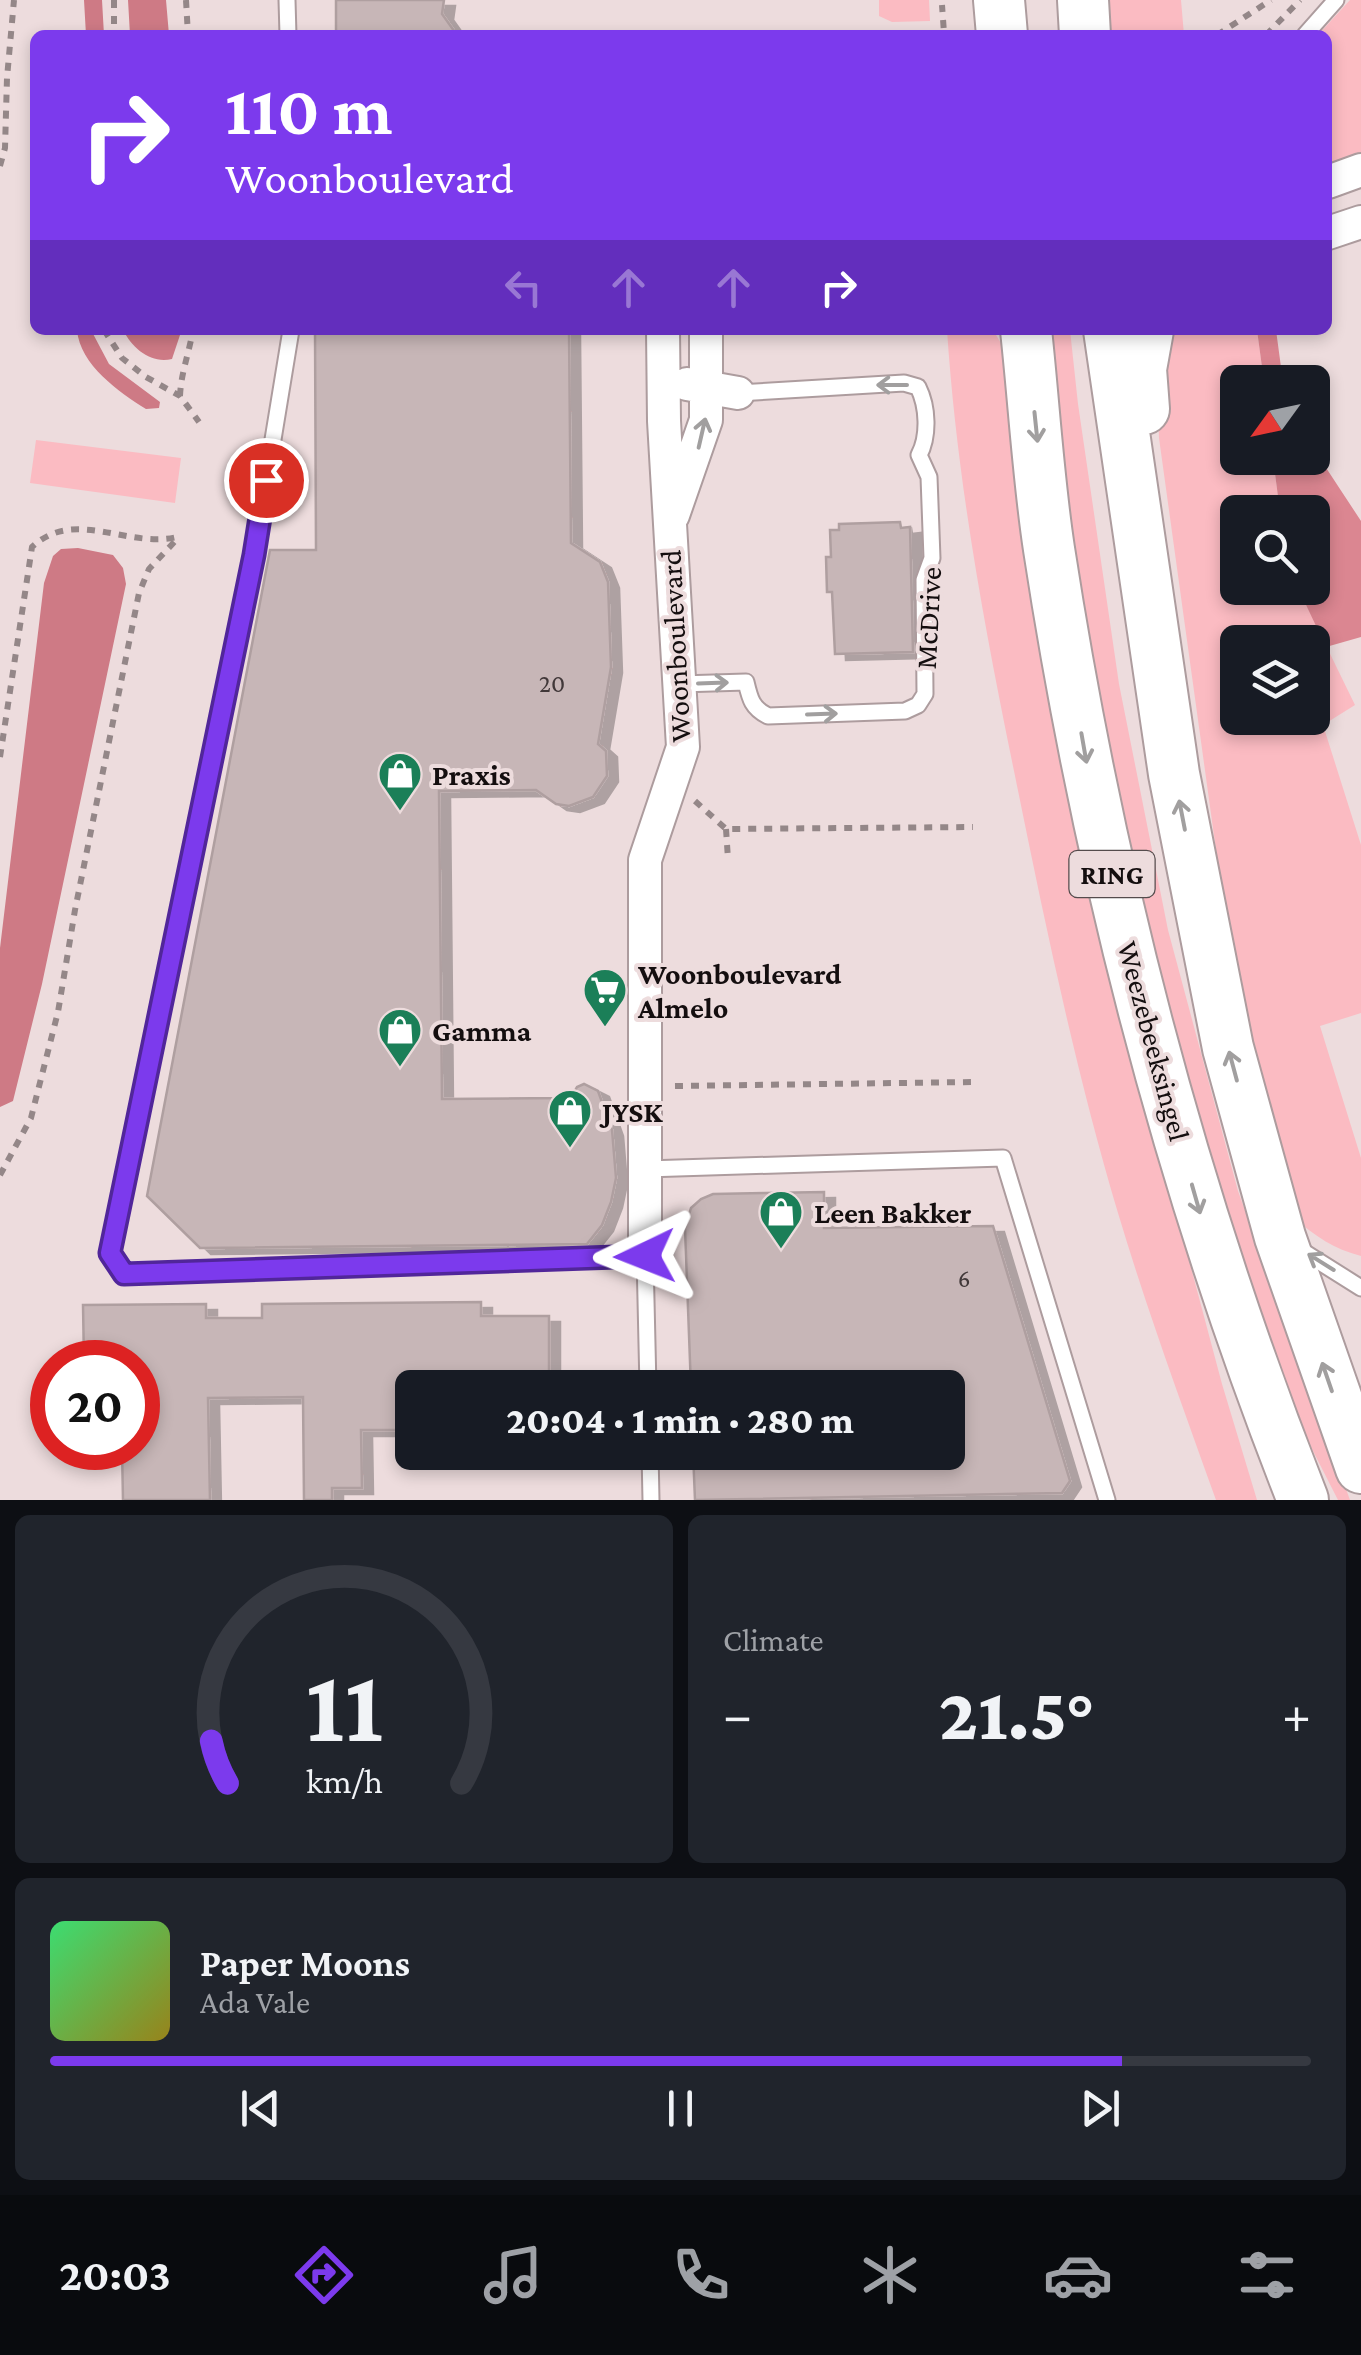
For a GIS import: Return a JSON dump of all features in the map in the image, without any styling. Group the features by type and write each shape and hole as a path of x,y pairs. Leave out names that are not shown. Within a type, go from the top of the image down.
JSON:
{"main road":[{"path":"1000,0 1002,30"},
{"path":"1083,0 1086,30"},
{"name":"Weezebeeksingel","path":"1023,335 1048,546 1092,792 1137,982 1211,1251 1303,1500"},
{"name":"RING","path":"1110,335 1174,774 1228,1048 1280,1238 1361,1468"},
{"path":"1133,503 1146,434 1141,369 1147,335"}],"street":[{"path":"1332,181 1361,170"},
{"path":"1332,231 1361,222"},
{"name":"Woonboulevard","path":"669,524 706,420 706,335"},
{"name":"Woonboulevard","path":"645,1256 645,860 683,747 663,345"},
{"name":"Woonboulevard","path":"663,345 688,384 738,393"}],"lane":[{"path":"287,0 288,30"},
{"path":"1309,30 1336,0"},
{"path":"290,335 254,555 110,1253 124,1274 645,1256 648,1370"},
{"name":"McDrive","path":"680,684 746,682 750,701 768,716 905,712 918,705 924,694 924,580 932,558 929,477 919,455 926,442 923,397 918,388 904,383 738,393"},
{"path":"646,1168 1004,1158 1107,1500"},
{"path":"1280,1238 1361,1288"},
{"path":"650,1470 651,1500"}],"path":[{"path":"0,166 5,148 14,0"},
{"path":"114,0 114,30"},
{"path":"186,0 188,30"},
{"path":"1225,30 1271,0"},
{"path":"1271,30 1300,0"},
{"path":"942,5 944,30"},
{"path":"107,335 122,358 180,396 199,422"},
{"path":"180,396 191,335"},
{"path":"0,757 32,548 58,530 84,528 158,542 179,536 149,569 139,593 58,1012 32,1118 0,1175"},
{"path":"672,780 726,828 973,826"},
{"path":"726,828 728,859"},
{"path":"645,1087 973,1082"}],"shaded area":[{"path":"84,0 102,0 104,30 86,30"},
{"path":"128,0 166,0 169,30 130,30"},
{"path":"879,0 929,0 930,21 892,22 879,16"},
{"path":"1102,0 1181,0 1184,30 1104,30"},
{"path":"1350,0 1361,0 1361,152 1332,165 1332,30 1323,30"},
{"path":"78,335 94,335 109,364 160,402 159,408 146,409 124,394 93,366"},
{"path":"126,335 180,335 172,359 157,359"},
{"path":"947,335 996,335 1004,348 1133,1050 1257,1500 1216,1500 1118,1213 1061,994 1037,882 982,607 957,442"},
{"path":"1051,335 1071,335 1119,684 1168,930 1238,1191 1350,1500 1338,1500 1267,1361 1153,974 1083,637 1048,369"},
{"path":"1170,335 1258,335 1262,365 1220,365 1220,475 1275,475 1278,495 1220,495 1220,605 1306,605 1316,625 1220,625 1220,735 1326,735 1361,845 1361,1013 1320,1026 1361,1158 1361,1256 1325,1241 1294,1218 1234,980 1159,438 1157,383"},
{"path":"1258,335 1277,335 1281,365 1262,365"},
{"path":"36,440 181,458 175,503 30,483"},
{"path":"1330,474 1361,521 1361,637 1330,646 1330,625 1316,625 1306,605 1330,605 1330,495 1278,495 1275,475"},
{"path":"61,549 113,555 123,568 126,584 42,984 13,1101 0,1107 0,948 44,583 53,556"},
{"path":"1330,654 1355,705 1330,721"}],"building":[{"path":"336,0 444,0 442,14 453,30 336,30"},
{"path":"315,335 569,335 571,543 600,562 608,582 611,667 598,744 606,751 607,776 593,797 569,806 556,804 536,790 439,791 442,1099 571,1098 577,1087 584,1084 598,1091 612,1130 616,1178 602,1225 587,1244 200,1248 147,1196 270,550 316,550"},
{"path":"900,522 901,528 910,527 913,652 835,654 832,592 827,592 830,530 839,530 839,524"},
{"path":"824,1192 824,1228 993,1226 1070,1481 1062,1493 695,1500 694,1470 965,1470 965,1370 690,1370 685,1228 691,1208 713,1194"},
{"path":"481,1302 481,1316 549,1316 549,1370 395,1370 395,1430 361,1430 362,1488 332,1488 332,1500 304,1500 303,1397 208,1398 210,1500 123,1500 122,1470 160,1470 160,1340 84,1340 83,1305 206,1304 206,1318 262,1318 262,1304"}],"place":[{"name":"Praxis","path":"400,812"},
{"name":"Woonboulevard Almelo","path":"605,1028"},
{"name":"Gamma","path":"400,1068"},
{"name":"JYSK","path":"570,1149"},
{"name":"Leen Bakker","path":"781,1250"}],"route":[{"path":"266,480 254,555 110,1253 124,1274 645,1256"}]}
